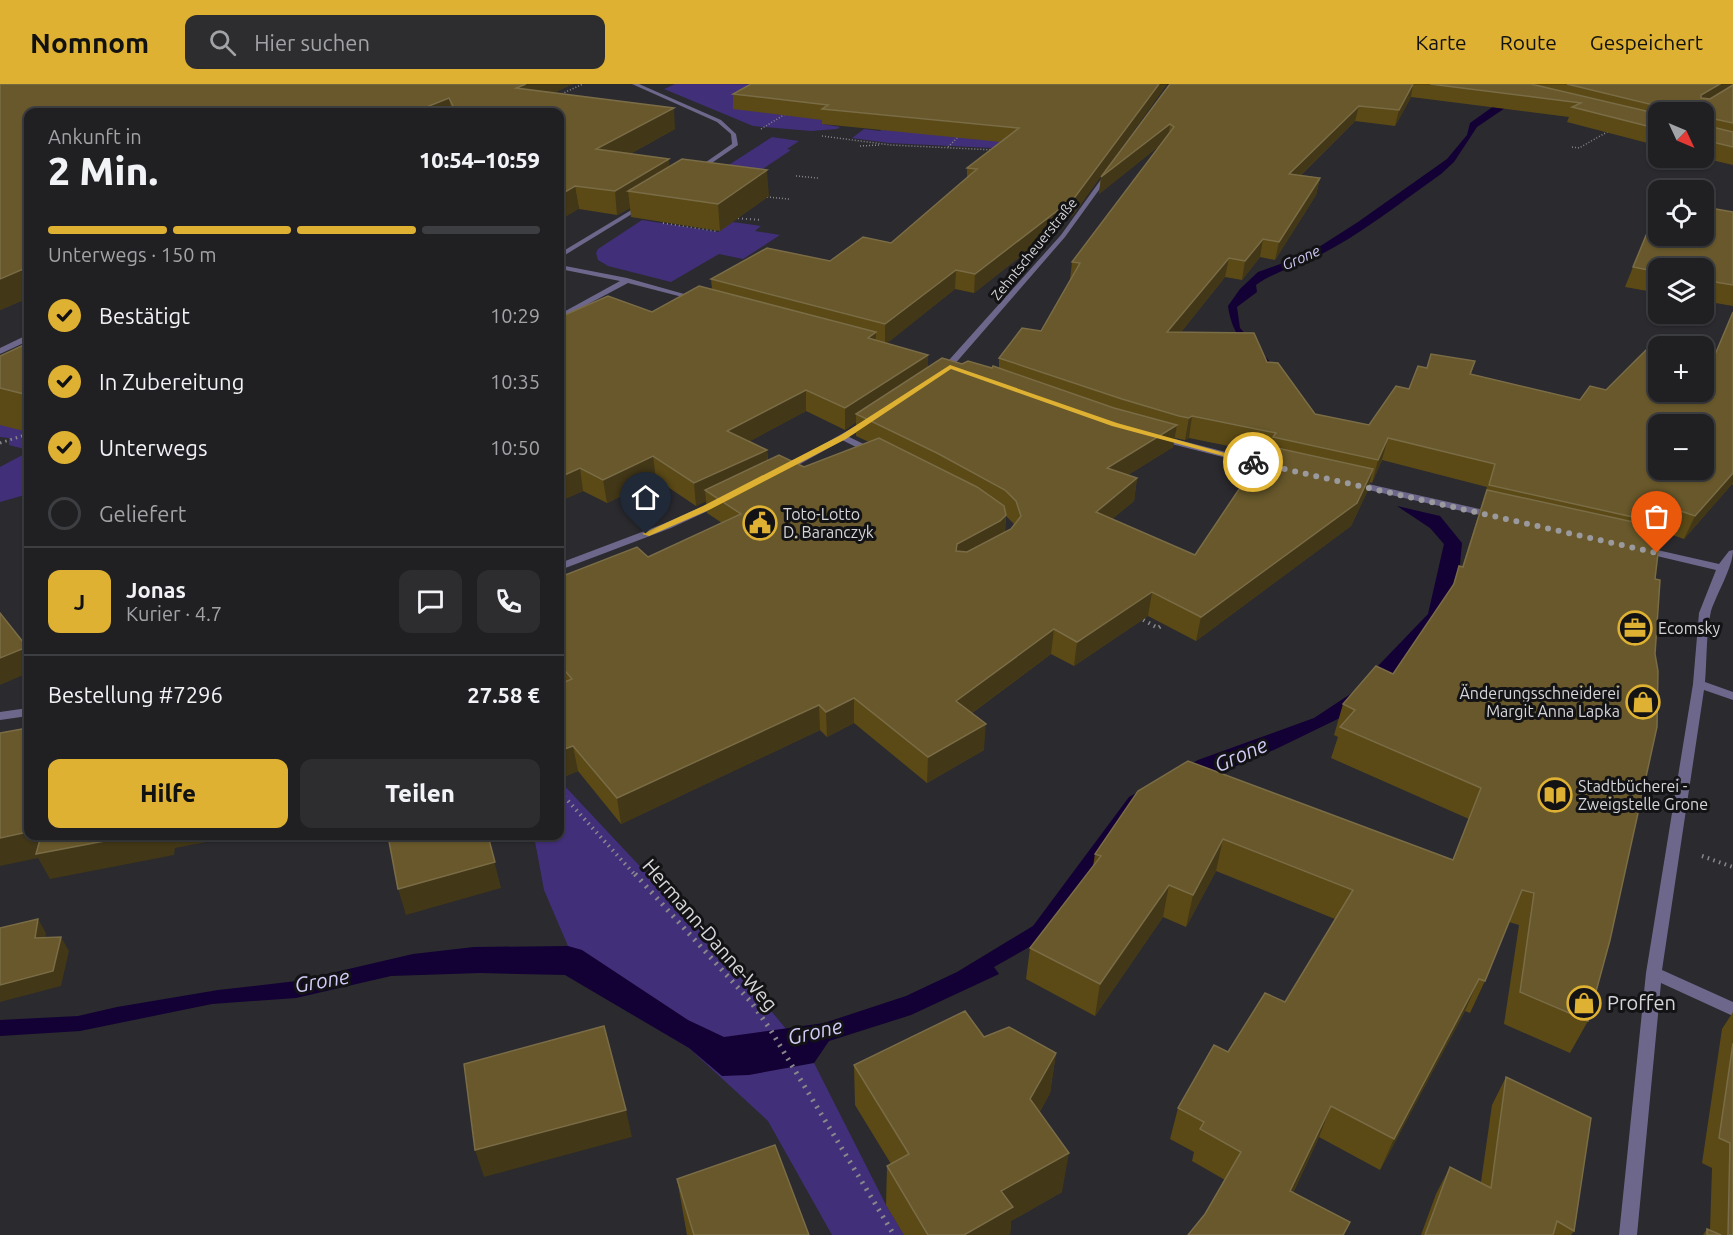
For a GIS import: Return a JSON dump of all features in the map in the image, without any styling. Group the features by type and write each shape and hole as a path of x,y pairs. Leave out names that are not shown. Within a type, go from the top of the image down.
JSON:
{"street":[{"path":"635,84 732,129 736,138 735,145 687,177"},
{"name":"Zehntscheuerstraße","path":"937,377 950,367 1063,237 1115,163"},
{"path":"564,254 651,200"},
{"path":"564,268 627,280 708,302"},
{"path":"564,315 627,280"},
{"path":"0,351 24,340"},
{"path":"939,364 961,370"},
{"path":"772,476 876,417"},
{"path":"1153,436 1281,468"},
{"path":"843,437 885,458"},
{"path":"1349,483 1508,519"},
{"path":"564,565 667,526 725,499"},
{"path":"1632,547 1722,568"},
{"path":"1628,1235 1654,973 1699,684 1706,613 1722,568 1733,553"},
{"path":"1699,684 1733,696"},
{"path":"0,716 24,713"},
{"path":"1654,973 1733,1009"}],"path":[{"path":"551,98 583,84"},
{"path":"758,131 794,109"},
{"path":"1572,147 1578,148 1613,129"},
{"path":"1598,132 1605,134"},
{"path":"822,136 883,144 998,150"},
{"path":"947,147 958,137"},
{"path":"860,147 883,144"},
{"path":"796,176 818,178"},
{"path":"767,197 789,199"},
{"path":"624,217 716,231 725,224"},
{"path":"728,218 761,220"},
{"path":"0,441 24,435"},
{"path":"1129,612 1158,628 1164,624"},
{"name":"Hermann-Danne-Weg","path":"564,796 751,1002 770,1029 894,1235"}],"shaded area":[{"path":"675,84 959,84 1013,149 889,143 852,138 864,129 880,131 911,108 823,124 840,127 837,129 811,131 753,126 664,89"},
{"path":"772,137 799,141 787,149 791,150 714,202 706,201 673,223 645,219"},
{"path":"642,220 718,232 733,222 761,226 755,231 780,235 743,259 719,254 671,282 608,266 598,260 596,253 598,249"},
{"path":"24,353 24,449 9,445 9,438 0,437 0,365"},
{"path":"24,454 24,495 0,502 0,467"},
{"path":"564,785 740,973 814,1063 886,1205 904,1235 832,1235 768,1121 689,1048 569,976 568,946 544,890 535,840 564,840"}],"water":[{"name":"Grone","path":"1501,101 1511,104 1477,127 1454,162 1441,174 1347,240 1314,258 1263,280 1256,285 1257,292 1237,307 1240,328 1277,370 1245,344 1234,328 1228,306 1240,289 1258,272 1308,254 1447,159 1467,135 1470,123"},
{"name":"Grone","path":"1397,506 1440,516 1462,543 1460,564 1449,595 1417,654 1348,714 1276,749 1201,781 1063,928 994,967 999,974 911,1015 829,1041 814,1063 749,1075 722,1076 689,1048 565,975 480,973 391,976 296,998 212,1004 80,1031 0,1036 0,1020 78,1016 218,990 297,981 413,954 474,947 568,946 582,950 688,1020 724,1037 824,1023 906,996 957,972 1033,926 1129,797 1198,760 1314,718 1352,693 1428,614 1444,544 1430,528"}],"building":[{"path":"0,84 526,84 516,88 674,108 596,149 669,159 615,191 575,186 564,193 564,108 454,108 449,98 424,108 24,108 24,269 0,279"},
{"path":"751,84 1159,84 1075,197 975,274 956,270 885,324 711,279 767,248 830,261 863,237 891,243 977,169 967,168 1019,128 822,109 828,105 733,94"},
{"path":"1170,84 1413,84 1399,110 1359,106 1289,174 1320,178 1279,242 1263,239 1245,261 1229,258 1167,332 1254,333 1267,362 1278,363 1315,414 1369,425 1396,386 1409,389 1418,366 1427,368 1431,354 1475,361 1470,374 1580,400 1590,386 1606,390 1648,348 1648,402 1714,402 1714,357 1733,312 1733,473 1695,516 1663,505 1660,523 1489,485 1495,464 1388,438 1378,460 1273,437 1276,433 1192,416 1189,418 1179,416 999,358 1022,328 1041,331 1080,263 1072,262 1174,127 1170,124 1101,177"},
{"path":"1430,84 1531,84 1648,111 1648,126 1572,107 1581,103"},
{"path":"1567,84 1720,84 1701,95 1701,98 1710,99 1733,85 1733,123 1714,119 1714,102 1648,104"},
{"path":"1714,127 1733,132 1733,147 1714,142"},
{"path":"682,159 767,170 718,204 628,191"},
{"path":"1714,209 1733,212 1733,285 1714,282 1714,258 1648,258 1648,270 1633,267 1648,231 1648,246 1714,246"},
{"path":"699,286 876,332 868,338 928,355 845,408 806,390 727,431 767,450 694,483 653,456 603,480 580,468 564,475 564,315 608,296 652,312"},
{"path":"24,345 24,394 0,388 0,356"},
{"path":"942,358 962,364 968,361 992,368 993,366 1114,408 1177,425 1107,468 1137,478 1096,512 1195,555 1268,446 1373,469 1357,503 1201,617 1152,592 1077,642 1054,629 956,701 986,724 928,757 854,698 826,712 819,705 617,798 573,746 564,749 564,682 572,679 564,670 564,575 637,547 648,557 741,514 705,490 779,455 804,467 879,438 977,487 1004,506 1006,515 1000,521 957,544 956,551 967,552 1011,529 1021,516 1016,501 1005,490 937,453 856,414"},
{"path":"1487,490 1661,528 1655,579 1660,580 1655,654 1658,671 1657,727 1610,940 1588,1021 1520,992 1534,893 1522,890 1485,981 1479,979 1394,1139 1331,1106 1290,1191 1350,1222 1343,1235 1188,1235 1205,1214 1241,1152 1200,1129 1204,1122 1178,1108 1214,1045 1228,1052 1265,993 1285,1002 1353,890 1223,839 1193,895 1169,885 1100,984 1030,948 1101,856 1095,854 1138,791 1188,761 1453,860 1481,788 1340,727 1355,710 1343,704 1376,666 1393,674 1454,584 1459,566 1463,567"},
{"path":"0,613 24,643 24,648 0,658"},
{"path":"24,729 24,833 0,838 0,733"},
{"path":"40,840 110,840 36,854"},
{"path":"389,840 489,840 495,862 398,889"},
{"path":"38,919 35,938 61,937 53,971 0,985 0,928"},
{"path":"965,1011 984,1037 1009,1027 1056,1053 1030,1099 1069,1153 1001,1191 1013,1207 964,1235 928,1235 887,1166 909,1154 854,1065"},
{"path":"604,1026 626,1110 475,1150 464,1064"},
{"path":"1733,1043 1733,1235 1728,1235 1730,1143 1719,1138"},
{"path":"1506,1077 1591,1118 1574,1231 1557,1221 1553,1235 1425,1235 1450,1167 1491,1188"},
{"path":"775,1145 809,1235 694,1235 677,1179"},
{"path":"1707,1229 1721,1235 1707,1235"}],"way so far":[{"path":"1253,462 1657,553"}],"place":[{"name":"Toto-Lotto D. Baranczyk","path":"760,523"},
{"name":"Ecomsky","path":"1635,628"},
{"name":"Änderungsschneiderei Margit Anna Lapka","path":"1643,702"},
{"name":"Stadtbücherei - Zweigstelle Grone","path":"1555,795"},
{"name":"Proffen","path":"1584,1003"}],"route":[{"path":"646,534 772,476 843,437 950,367 1115,425 1253,462"}]}
